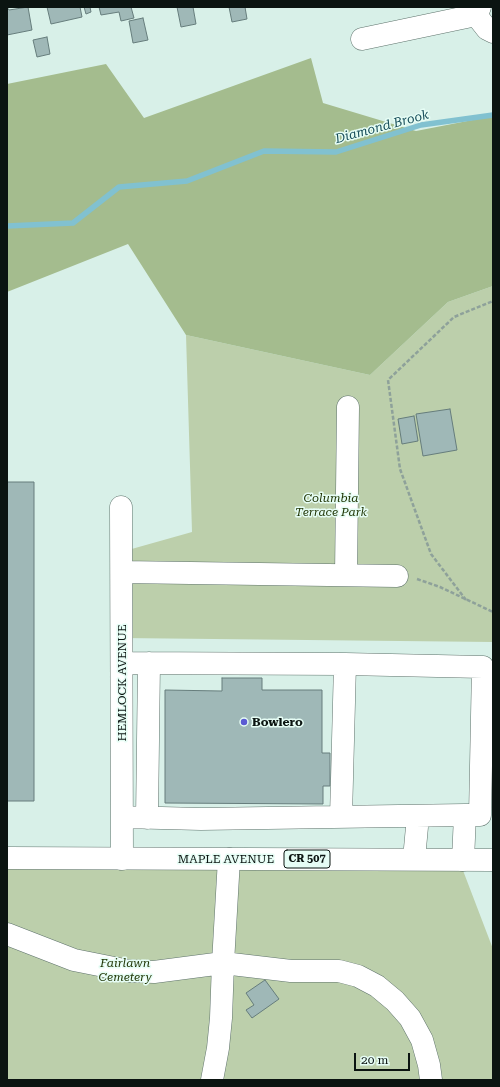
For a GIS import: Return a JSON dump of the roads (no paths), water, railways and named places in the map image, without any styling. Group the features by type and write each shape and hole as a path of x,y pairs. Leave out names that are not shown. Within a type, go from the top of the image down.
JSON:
{"main road":[{"path":"362,39 478,11 487,29 493,32"},
{"path":"346,575 348,407"},
{"name":"HEMLOCK AVENUE","path":"121,507 122,859"},
{"path":"122,572 397,576"},
{"path":"122,663 345,664 483,667 480,815 341,817 122,817"},
{"path":"147,818 149,664"},
{"path":"341,817 345,664"},
{"path":"464,860 465,815"},
{"path":"414,859 418,816"},
{"name":"MAPLE AVENUE","path":"7,858 493,860"},
{"path":"212,1080 220,1033 230,859"},
{"path":"7,934 74,960 129,971 154,972 223,963 291,971 339,971 358,976 377,986 395,1001 410,1018 422,1040 430,1065 431,1080"}],"waterway":[{"name":"Diamond Brook","path":"7,226 73,223 119,187 187,181 264,151 336,152 421,125 493,115"}],"place":[{"name":"Bowlero","path":"244,722"}],"park label":[{"name":"Columbia Terrace Park","path":"331,505"},
{"name":"Fairlawn Cemetery","path":"125,970"}]}
